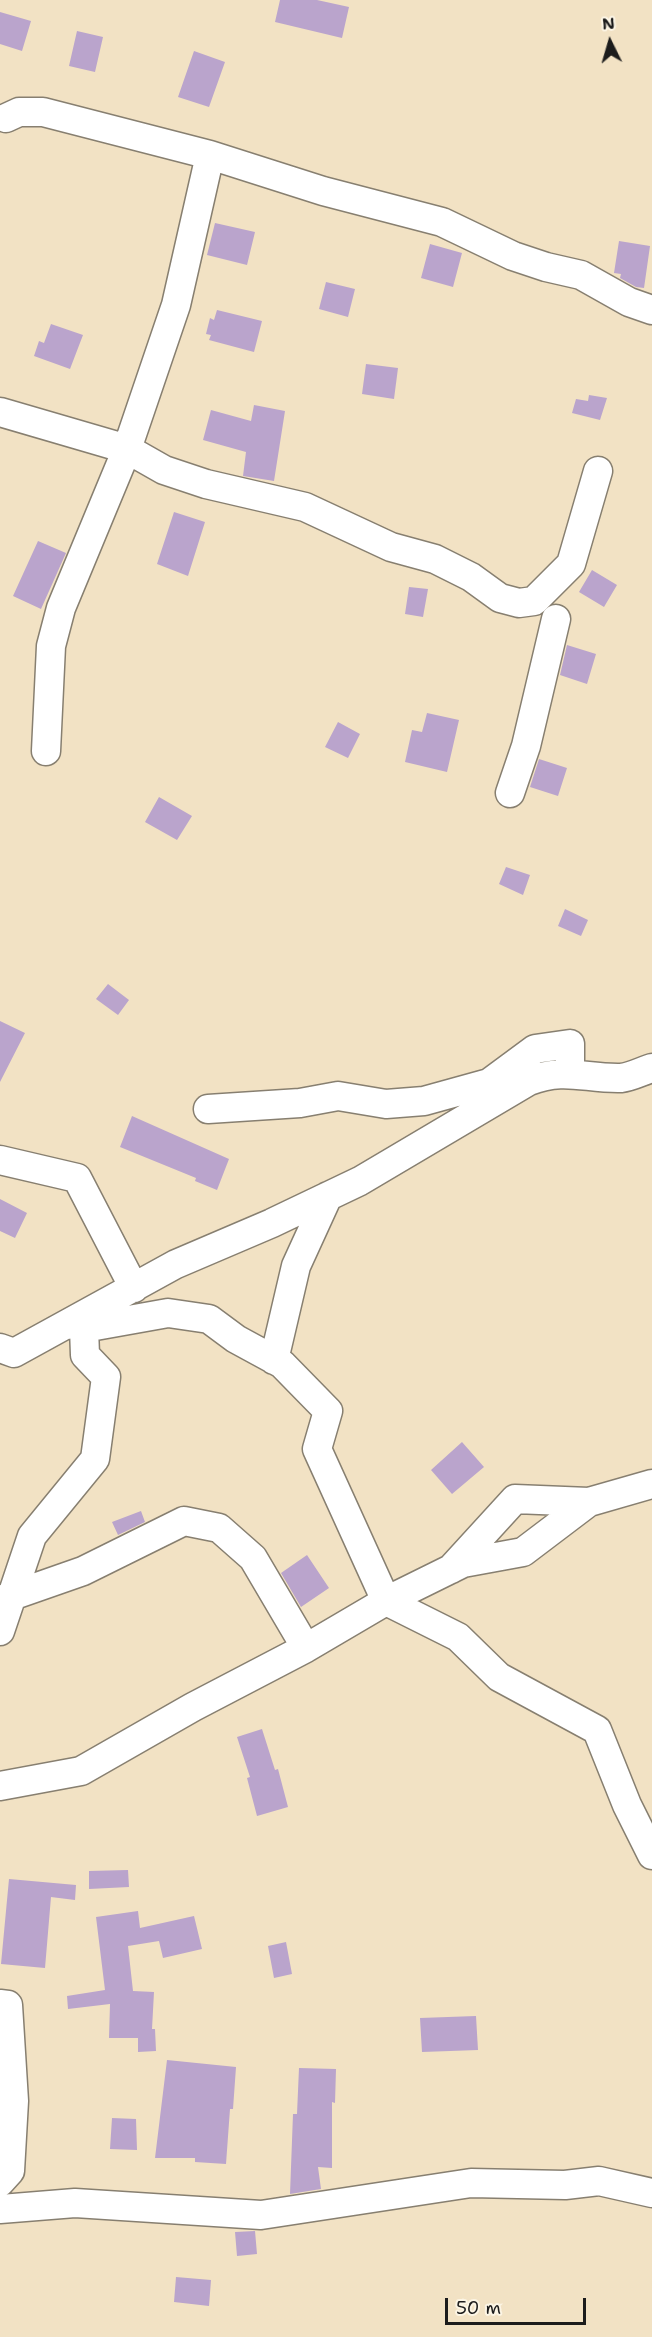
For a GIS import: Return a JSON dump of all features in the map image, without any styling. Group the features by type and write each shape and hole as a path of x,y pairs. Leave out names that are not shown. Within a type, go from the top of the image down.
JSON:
{"street":[{"path":"2,122 19,112 43,112 210,155 323,191 442,222 513,256 581,275 629,302 652,309"},
{"path":"46,751 51,646 61,608 127,449 176,305 210,155"},
{"path":"0,412 127,449 164,470 206,484 305,507 391,547 435,559 471,577 500,598 519,603 534,601 571,564 598,471"},
{"path":"510,793 526,746 556,618 562,572"},
{"path":"526,602 556,618"},
{"path":"208,1108 300,1103 338,1096 386,1104 424,1101 489,1083 535,1049 570,1044 570,1073"},
{"path":"0,1348 14,1353 76,1327 134,1288 176,1264 272,1223 360,1181 529,1080 546,1074 570,1073 623,1078 652,1068"},
{"path":"0,1160 76,1178 134,1288"},
{"path":"274,1360 296,1266 328,1196"},
{"path":"76,1327 168,1313 209,1319 236,1339 282,1364 328,1411 317,1449 386,1601 458,1637 499,1677 597,1730 627,1806 652,1855"},
{"path":"0,1631 6,1599 32,1536 95,1459 106,1377 85,1355 76,1327"},
{"path":"452,1569 515,1498 589,1502 652,1484"},
{"path":"0,1786 81,1771 193,1707 306,1648 386,1601 463,1563 523,1552 589,1502"},
{"path":"6,1599 83,1571 184,1521 219,1528 253,1558 306,1648"},
{"path":"0,2004 8,2005 14,2101 5,2177 57,2204"},
{"path":"0,2209 75,2203 261,2215 471,2183 565,2185 599,2181 652,2193"}],"building":[{"path":"280,0 317,0 349,7 342,38 275,22"},
{"path":"0,12 31,21 22,51 0,44"},
{"path":"77,31 103,37 95,72 69,66"},
{"path":"194,51 225,62 209,107 178,97"},
{"path":"215,223 255,232 247,265 207,255"},
{"path":"619,241 650,246 644,288 636,287 620,278 621,274 614,273"},
{"path":"430,244 462,253 453,287 421,278"},
{"path":"326,282 355,289 348,317 319,309"},
{"path":"217,310 262,321 254,352 209,340 211,335 206,334 210,318 214,320"},
{"path":"51,324 83,335 70,369 34,356 39,341 44,343"},
{"path":"366,364 398,368 394,399 362,394"},
{"path":"589,395 607,398 600,420 572,413 576,399 588,401"},
{"path":"254,405 285,411 274,481 243,476 246,452 203,440 211,410 251,421"},
{"path":"174,512 205,522 188,576 157,564"},
{"path":"38,541 66,553 41,609 13,596"},
{"path":"592,570 617,585 604,607 579,592"},
{"path":"409,587 428,589 423,617 405,614"},
{"path":"567,645 596,654 587,684 560,675"},
{"path":"427,713 459,720 447,772 405,762 412,730 422,732"},
{"path":"338,722 360,734 348,758 325,747"},
{"path":"539,759 567,768 558,796 530,787"},
{"path":"159,797 192,816 177,840 145,822"},
{"path":"506,867 530,875 523,895 499,884"},
{"path":"565,909 588,920 581,936 558,926"},
{"path":"108,984 129,1000 118,1015 96,999"},
{"path":"0,1021 25,1033 0,1082"},
{"path":"132,1116 229,1159 217,1190 195,1181 196,1178 120,1147"},
{"path":"0,1199 27,1213 15,1238 0,1231"},
{"path":"462,1442 484,1467 452,1494 431,1470"},
{"path":"141,1511 145,1522 118,1535 112,1522"},
{"path":"307,1555 329,1588 301,1607 281,1573"},
{"path":"262,1729 275,1770 278,1769 288,1807 257,1816 247,1778 250,1777 237,1737"},
{"path":"128,1870 129,1887 89,1889 89,1871"},
{"path":"9,1879 76,1885 75,1900 51,1897 45,1968 1,1964"},
{"path":"138,1911 140,1928 194,1916 202,1949 163,1958 159,1941 128,1946 133,1991 154,1992 152,2029 155,2029 156,2051 138,2052 138,2038 109,2038 110,2004 68,2009 67,1996 105,1990 96,1917"},
{"path":"286,1942 292,1974 274,1978 268,1946"},
{"path":"476,2016 478,2050 422,2052 420,2018"},
{"path":"167,2060 236,2067 226,2164 195,2162 195,2158 155,2158"},
{"path":"299,2068 336,2069 335,2103 332,2102 332,2168 318,2167 321,2189 290,2194 293,2114 297,2114"},
{"path":"112,2118 136,2119 137,2150 110,2149"},
{"path":"255,2231 257,2254 237,2256 235,2232"},
{"path":"176,2277 211,2280 209,2306 174,2302"}]}
